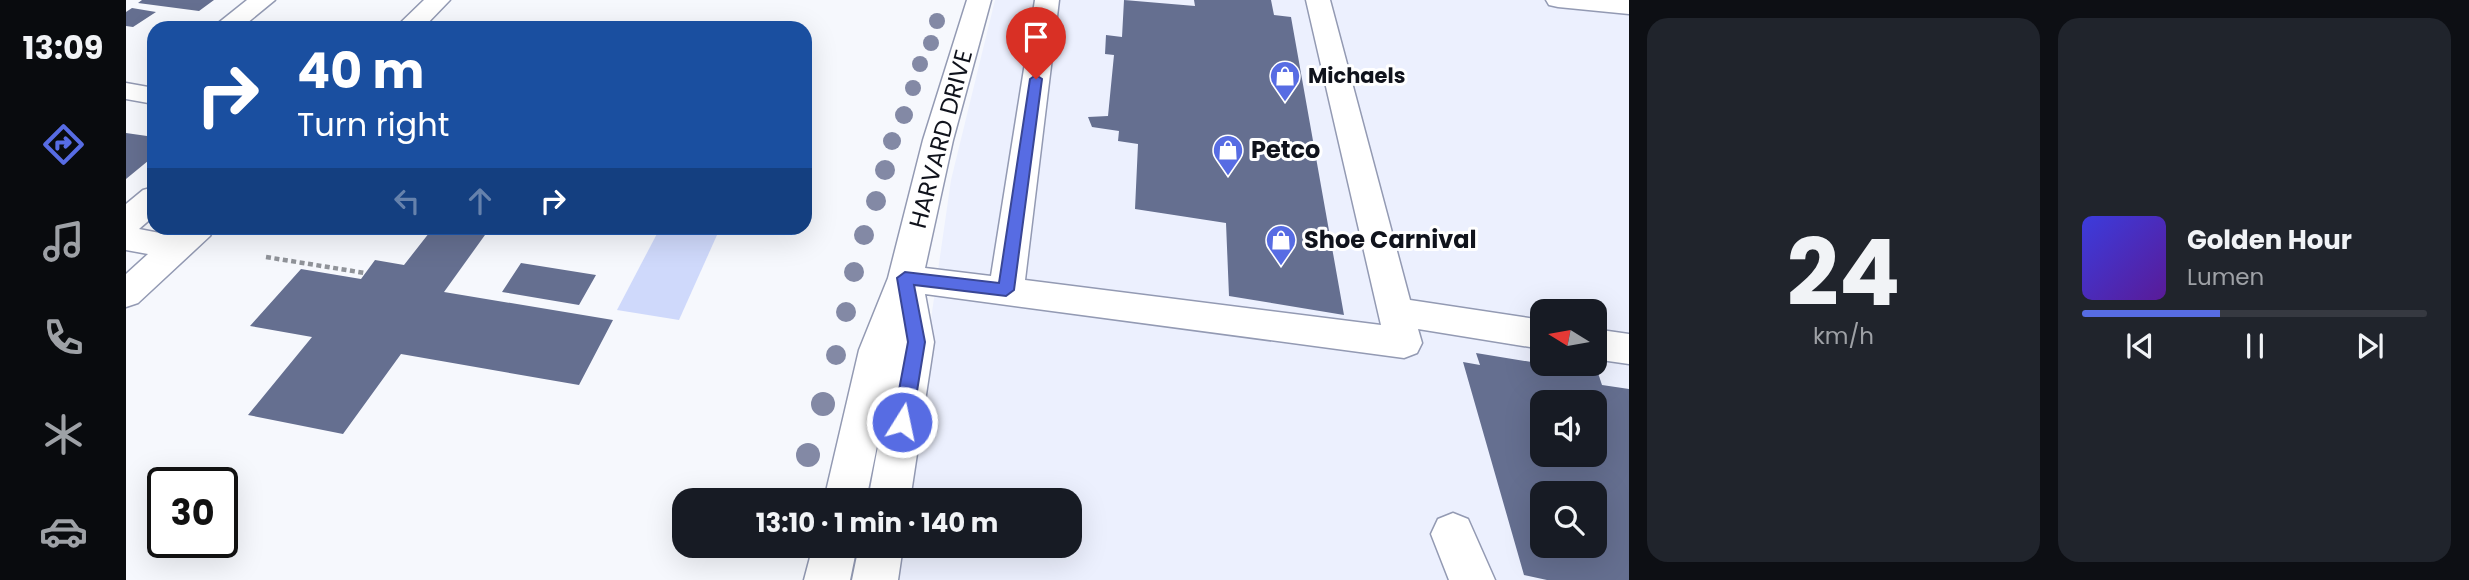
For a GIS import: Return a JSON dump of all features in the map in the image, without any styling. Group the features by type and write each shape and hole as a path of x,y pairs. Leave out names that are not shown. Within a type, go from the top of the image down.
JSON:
{"street":[{"path":"234,21 262,0"},
{"path":"416,21 438,0"},
{"name":"HARVARD DRIVE","path":"848,488 878,350 905,278 938,140 979,0"},
{"path":"1006,290 1047,0"},
{"path":"905,278 1404,343 1318,0"},
{"path":"1558,0 1618,4"},
{"path":"126,222 147,204"},
{"path":"126,238 186,238"},
{"path":"126,294 186,238"},
{"name":"HARVARD DRIVE","path":"891,488 916,342 905,278"},
{"path":"1395,311 1530,333"},
{"path":"1607,346 1629,349"},
{"path":"1453,534 1472,580"},
{"path":"827,580 832,558"},
{"path":"875,580 879,558"}],"path":[{"path":"266,257 365,273"}],"shaded area":[{"path":"995,0 1629,0 1629,580 894,580 897,558 1082,558 1082,488 907,488 951,180"},
{"path":"656,235 717,235 679,320 617,310"}],"building":[{"path":"142,0 214,0 199,11 138,3"},
{"path":"1124,0 1195,6 1194,0 1271,0 1274,15 1291,17 1344,315 1229,296 1226,223 1135,209 1138,144 1118,141 1119,131 1092,127 1088,117 1108,116 1114,55 1105,54 1106,35 1122,37"},
{"path":"132,8 156,12 133,27 126,26 126,12"},
{"path":"126,133 147,136 147,162 126,179"},
{"path":"428,235 485,235 444,292 613,320 579,385 401,354 343,434 248,415 312,337 250,326 301,269 361,279 375,260 404,265"},
{"path":"521,263 596,275 579,305 502,292"},
{"path":"1476,353 1530,362 1530,376 1599,376 1602,385 1629,389 1629,580 1547,580 1524,575 1463,362 1480,365"}],"place":[{"name":"Michaels","path":"1285,103"},
{"name":"Petco","path":"1228,177"},
{"name":"Shoe Carnival","path":"1281,267"}],"route":[{"path":"902,422 916,342 905,278 1006,290 1036,79"}]}
